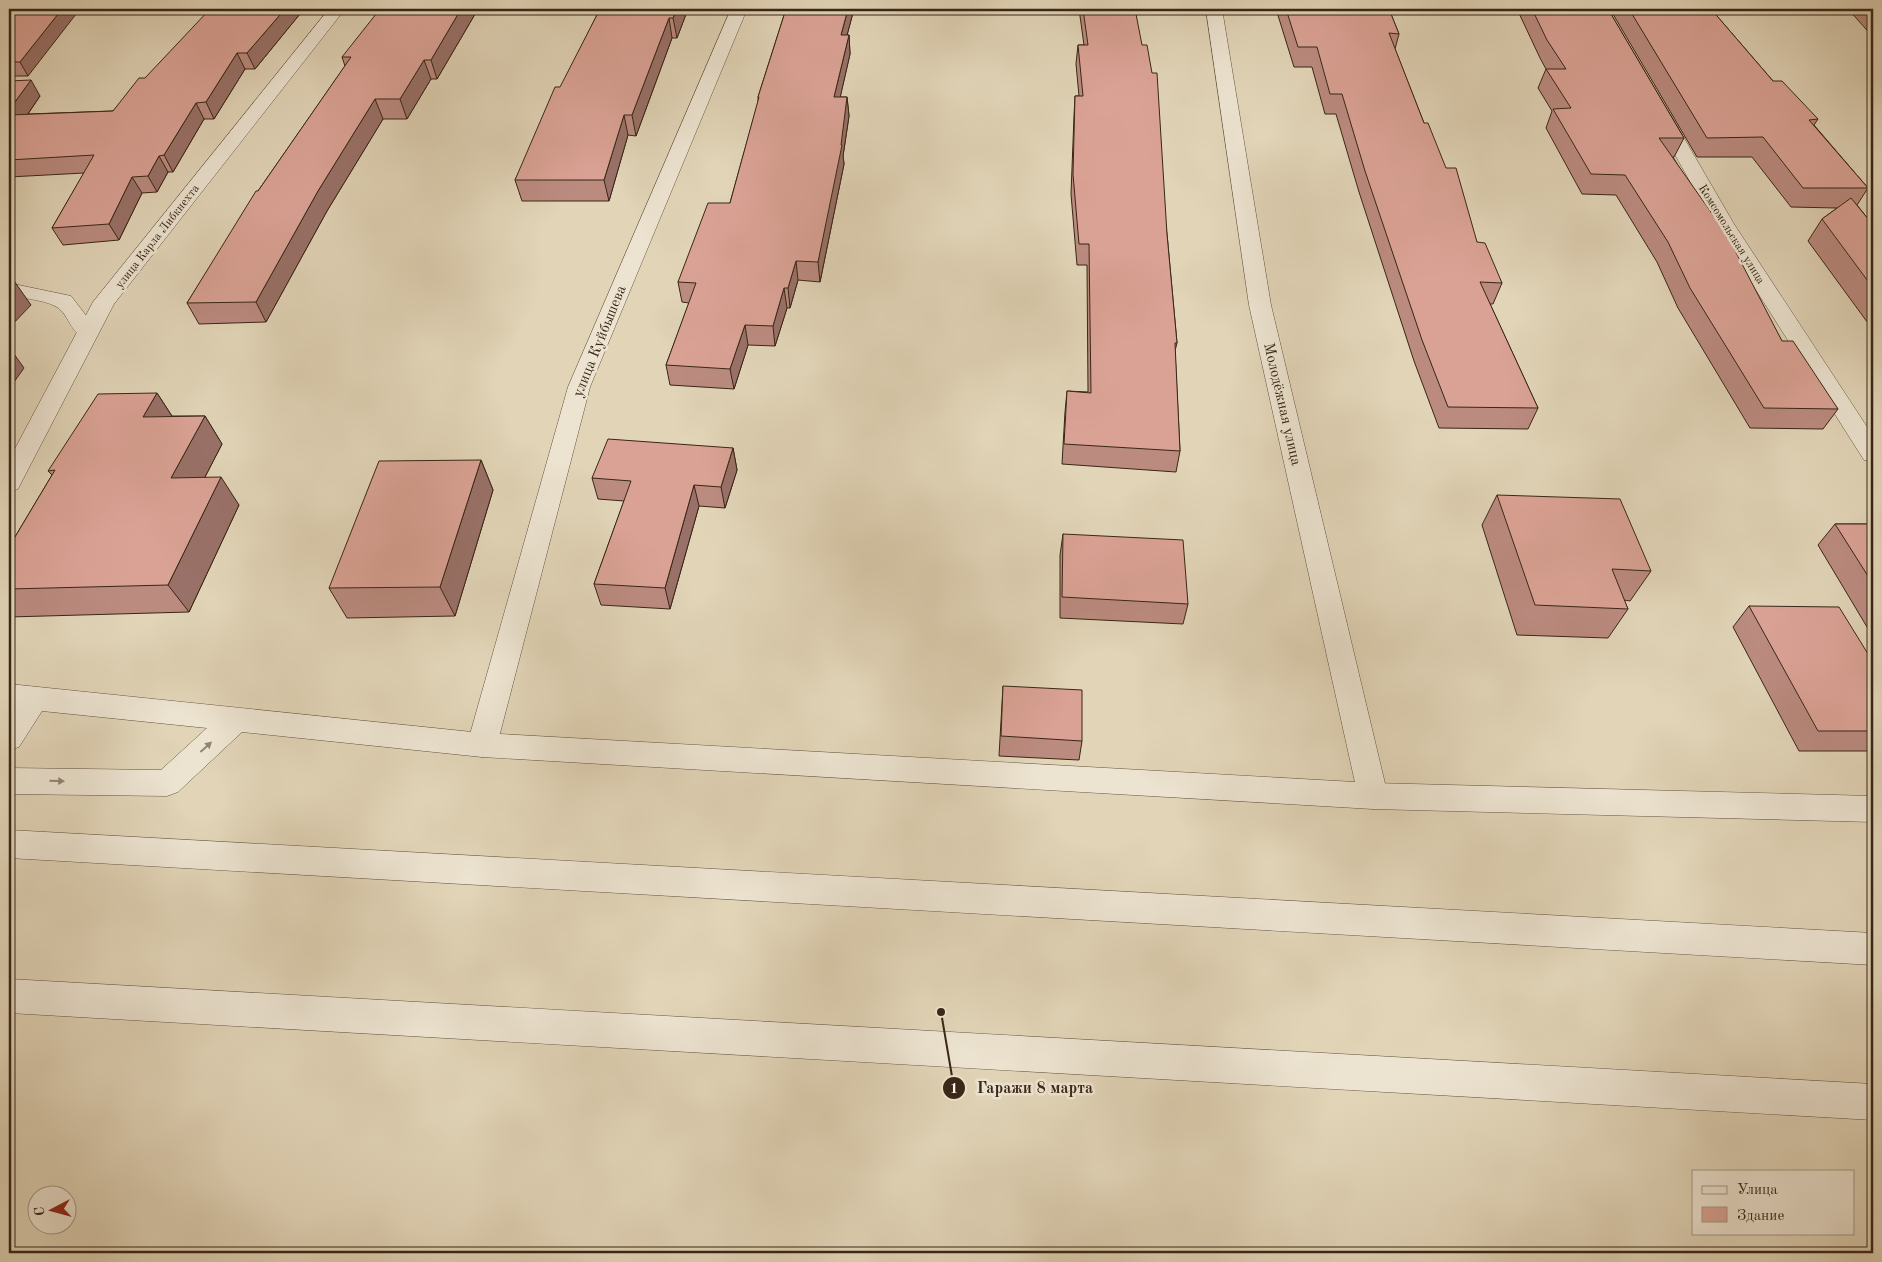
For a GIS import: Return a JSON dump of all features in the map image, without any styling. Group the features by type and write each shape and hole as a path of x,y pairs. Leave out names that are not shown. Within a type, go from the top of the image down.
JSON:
{"street":[{"name":"улица Карла Либкнехта","path":"9,483 104,302 337,9"},
{"name":"улица Куйбышева","path":"482,745 579,387 739,9"},
{"name":"Молодёжная улица","path":"1214,9 1260,305 1372,796"},
{"name":"Комсомольская улица","path":"1649,95 1724,224 1873,454"},
{"path":"9,289 63,301 88,331"},
{"path":"9,738 22,697 482,745 1372,796 1873,809"},
{"path":"9,781 167,783 237,719"},
{"path":"9,844 1873,949"},
{"path":"9,996 1873,1102"}],"building":[{"path":"12,9 62,9 20,62 9,62 9,12"},
{"path":"210,9 285,9 247,53 237,53 206,102 196,103 164,155 159,156 148,176 132,177 109,224 52,228 94,155 9,160 9,115 113,111 139,78 145,78"},
{"path":"380,9 461,9 431,60 424,60 400,99 375,99 318,191 256,302 187,303 256,191 258,191 351,57 342,57"},
{"path":"600,9 677,9 673,18 669,18 632,115 624,115 604,180 515,180 555,87 560,87"},
{"path":"786,9 848,9 841,35 849,35 834,97 847,97 842,145 818,262 796,261 788,288 784,288 773,326 745,325 730,369 666,365 696,283 678,282 708,203 730,203 758,97"},
{"path":"1083,9 1135,9 1142,45 1147,45 1152,73 1157,73 1167,234 1177,343 1175,343 1180,451 1064,444 1067,391 1091,393 1089,244 1079,244 1073,174 1075,96 1083,96 1078,45 1088,45"},
{"path":"1286,9 1389,9 1399,34 1389,33 1424,123 1428,123 1446,168 1456,168 1477,242 1485,243 1502,283 1480,282 1538,408 1448,407 1422,340 1365,171 1342,94 1330,94 1317,47 1298,47"},
{"path":"1532,9 1608,9 1684,138 1659,138 1727,235 1782,341 1793,341 1838,409 1764,408 1690,288 1668,242 1625,175 1591,174 1553,109 1571,108 1546,69 1566,69 1547,40"},
{"path":"1629,9 1711,9 1773,81 1782,81 1818,119 1809,120 1868,188 1803,188 1763,137 1707,138"},
{"path":"31,80 9,110 9,81"},
{"path":"1851,198 1873,225 1873,288 1822,219"},
{"path":"157,393 143,417 205,416 171,478 221,477 168,585 9,589 9,547 55,470 48,471 98,394"},
{"path":"608,439 733,448 721,487 694,485 665,588 594,584 631,481 592,478"},
{"path":"481,460 440,587 329,588 379,461"},
{"path":"1497,495 1620,499 1651,571 1612,569 1628,609 1535,605"},
{"path":"1835,524 1873,524 1873,584"},
{"path":"1063,534 1183,540 1188,604 1062,597"},
{"path":"1749,606 1839,607 1873,662 1873,731 1818,731"},
{"path":"1003,686 1082,690 1082,741 1001,736"}],"place":[{"name":"Гаражи 8 марта","path":"941,1012"}]}
